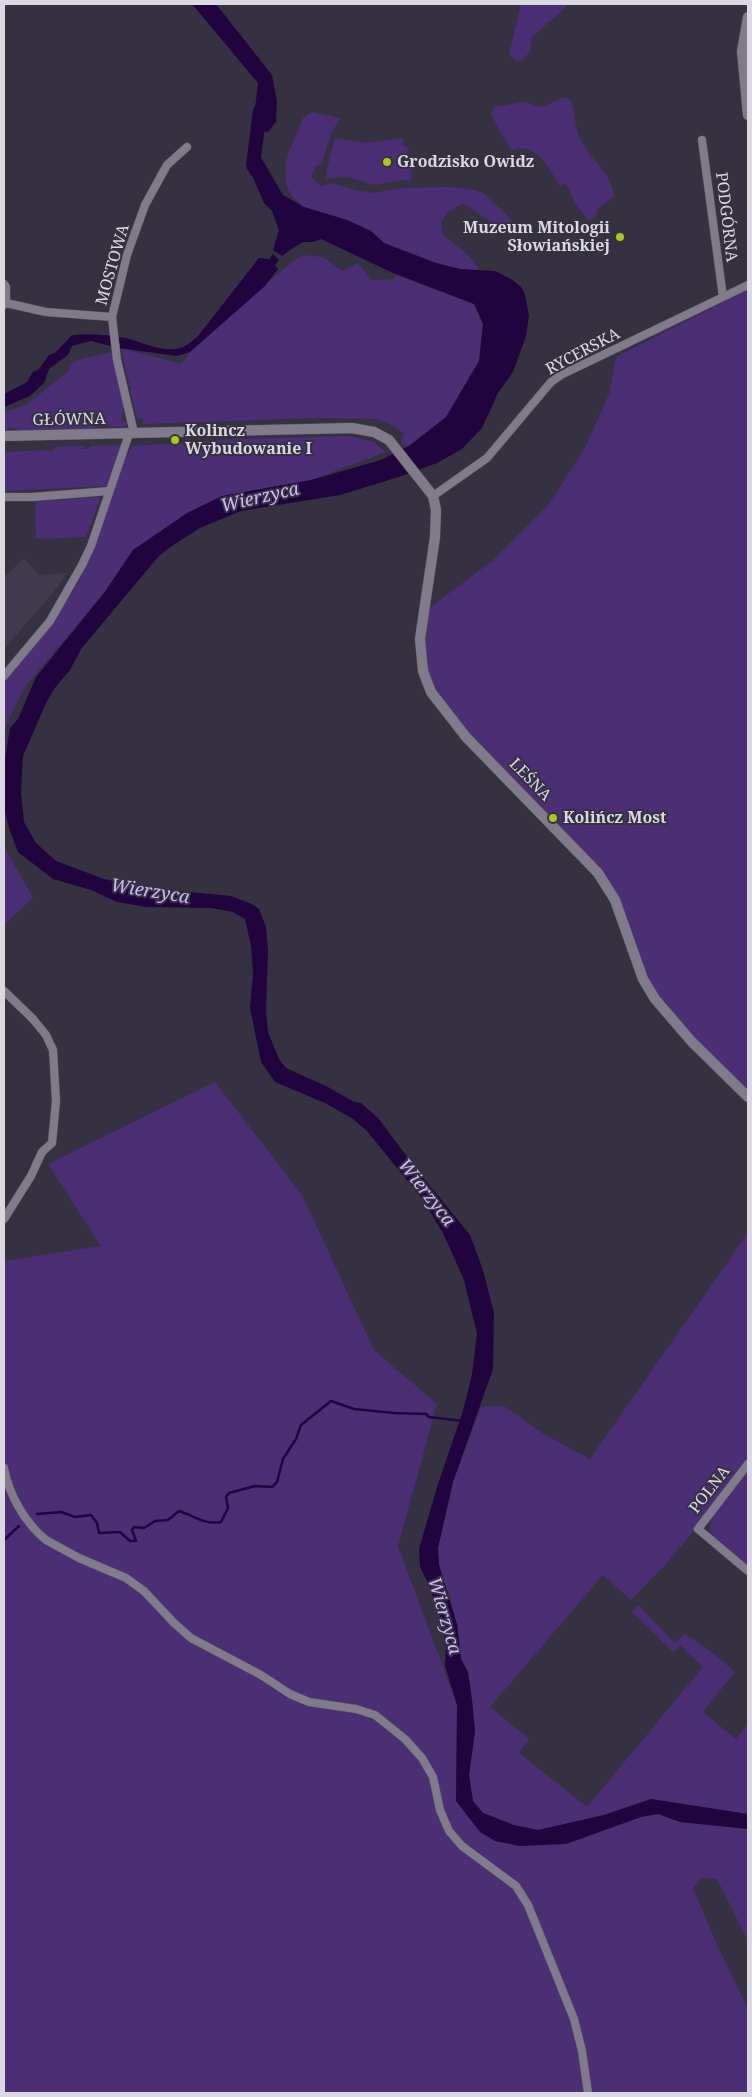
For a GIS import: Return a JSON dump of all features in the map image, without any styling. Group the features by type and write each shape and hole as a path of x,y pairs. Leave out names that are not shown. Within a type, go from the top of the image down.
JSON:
{"street":[{"path":"748,17 742,52 748,115"},
{"name":"PODGÓRNA","path":"702,140 722,297"},
{"name":"MOSTOWA","path":"132,433 117,360 112,317 127,255 145,205 167,165 187,146"},
{"path":"4,284 6,287 5,304 46,312 112,317"},
{"name":"RYCERSKA","path":"433,496 487,458 556,378 748,285"},
{"name":"GŁÓWNA","path":"4,436 352,428 374,432 389,440 397,450"},
{"path":"4,676 50,620 82,565 91,546 109,491 132,433"},
{"name":"LEŚNA","path":"397,450 418,474 433,496 436,510 435,537 420,639 423,671 431,692 466,737 598,873 615,900 640,970 654,999 692,1042 748,1097"},
{"path":"4,497 33,497 109,491"},
{"path":"4,990 46,1035 53,1050 56,1101 52,1143 42,1152 4,1219"},
{"name":"POLNA","path":"748,1464 698,1529 748,1571"},
{"path":"4,1468 22,1514 36,1532 46,1540 135,1584 182,1631 200,1644 248,1668 300,1699 356,1709 375,1715 393,1728 415,1749 433,1777 442,1815 449,1831 462,1846 516,1886 528,1905 574,2019 582,2051 588,2093"}],"shaded area":[{"path":"521,4 567,4 565,8 532,37 530,51 523,60 515,61 509,54"},
{"path":"562,98 567,98 571,101 580,139 613,188 614,196 597,210 596,216 588,221 573,199 566,183 560,186 546,164 535,153 521,148 512,150 491,114 494,107 523,102 542,107"},
{"path":"312,112 340,118 331,134 322,163 316,166 311,177 321,186 333,183 355,190 374,193 401,188 450,187 474,190 483,193 502,210 516,226 517,233 514,235 507,232 463,204 453,208 445,215 441,224 444,235 472,259 479,271 460,269 436,263 384,243 371,231 347,220 304,207 290,194 286,183 285,168 288,154 303,118"},
{"path":"335,138 365,143 403,138 404,146 409,148 406,160 412,162 411,181 401,180 374,185 348,177 326,178"},
{"path":"302,255 323,257 342,271 358,263 372,280 394,279 397,275 474,304 483,324 479,361 446,417 409,446 405,446 401,442 405,434 392,425 376,419 318,418 143,424 143,419 137,419 121,348 181,364 190,352 275,276"},
{"path":"748,290 748,1092 701,1046 664,1005 647,977 605,876 453,715 437,693 425,668 424,639 428,609 492,561 549,504 586,446 609,394 616,357"},
{"path":"112,352 124,402 121,421 128,423 123,427 96,426 89,431 27,432 8,427 9,430 4,430 4,412 26,405 69,371 73,361"},
{"path":"349,436 374,442 386,452 311,480 222,496 133,550 107,589 25,687 7,723 4,736 4,682 40,638 76,587 88,560 107,496 132,446 237,439"},
{"path":"122,445 106,486 4,491 4,452 54,450 55,447 83,446 80,449 89,449 90,446"},
{"path":"98,497 100,499 86,537 36,539 35,502"},
{"path":"24,558 39,575 67,573 53,593 4,649 4,577"},
{"path":"4,846 33,898 4,925"},
{"path":"215,1082 302,1195 374,1350 437,1404 398,1546 457,1705 456,1801 543,1844 566,1844 641,1817 658,1814 680,1822 748,1829 748,1941 717,1879 702,1878 693,1888 719,1949 748,2009 748,2093 4,2093 4,1261 101,1246 48,1164"},
{"path":"748,1233 748,1460 694,1531 631,1600 603,1575 490,1707 529,1739 519,1753 587,1807 703,1667 680,1645 673,1652 632,1612 638,1605 675,1643 685,1634 714,1654 735,1672 703,1712 736,1739 748,1723 748,1814 651,1799 604,1815 538,1830 514,1825 483,1813 473,1801 469,1775 475,1731 468,1672 461,1659 450,1595 442,1578 439,1565 438,1548 453,1482 481,1407 504,1406 542,1433 590,1459"},
{"path":"748,1469 748,1568 715,1540 710,1530 711,1517"}],"water":[{"path":"192,4 216,4 272,75 277,101 276,122 268,132 259,131 253,126 258,83"},
{"path":"249,156 262,159 283,195 304,207 347,220 371,231 384,243 436,263 460,269 495,271 511,279 521,287 525,294 529,316 526,336 513,372 498,393 482,428 462,449 437,463 340,495 241,511 200,528 158,557 81,649 70,670 54,689 46,703 23,756 21,792 24,822 36,843 56,861 104,879 141,887 231,896 252,904 259,909 266,927 268,950 266,1011 268,1032 279,1059 286,1068 328,1087 354,1102 361,1103 378,1118 470,1235 483,1270 494,1313 493,1369 453,1482 438,1548 439,1565 457,1624 461,1659 468,1672 472,1700 475,1731 469,1775 473,1801 483,1813 514,1825 538,1830 604,1815 651,1799 748,1814 748,1829 680,1822 658,1814 641,1817 566,1844 520,1846 495,1841 480,1832 456,1801 457,1705 445,1666 446,1644 440,1617 429,1585 420,1567 419,1549 437,1487 463,1411 472,1374 477,1334 464,1280 444,1235 423,1200 367,1131 353,1119 325,1103 275,1082 261,1062 250,1008 253,973 251,946 245,919 233,912 211,908 147,907 117,902 91,890 53,879 18,852 9,828 4,808 4,765 10,728 18,719 36,677 104,593 133,550 187,513 222,496 311,480 381,460 409,446 446,417 479,361 483,324 474,304 393,273 321,239 313,242 303,242 282,256 273,250 279,230 272,211 264,203 248,166"},
{"path":"273,254 279,260 275,265 278,269 265,286 190,352 177,356 118,348 91,341 72,346 68,355 49,369 44,383 30,396 4,407 4,394 27,382 33,372 39,369 49,355 56,352 72,335 92,334 126,338 163,349 175,349 185,346 198,336 259,258 269,259"}],"waterway":[{"name":"Wierzyca","path":"258,173 253,165 260,111"},
{"path":"37,1514 61,1512 75,1517 91,1515 97,1523 99,1533 120,1532 130,1541 136,1541 132,1530 134,1527 144,1528 155,1521 168,1520 179,1511 205,1521 221,1522 228,1508 226,1497 229,1493 255,1486 272,1487 277,1482 283,1459 296,1439 301,1425 331,1401 354,1409 426,1414 429,1417 463,1421"},
{"path":"4,1540 19,1526"}],"place":[{"name":"Grodzisko Owidz","path":"387,162"},
{"name":"Muzeum Mitologii Słowiańskiej","path":"620,237"},
{"name":"Kolincz Wybudowanie I","path":"175,440"},
{"name":"Kolińcz Most","path":"553,818"}]}
